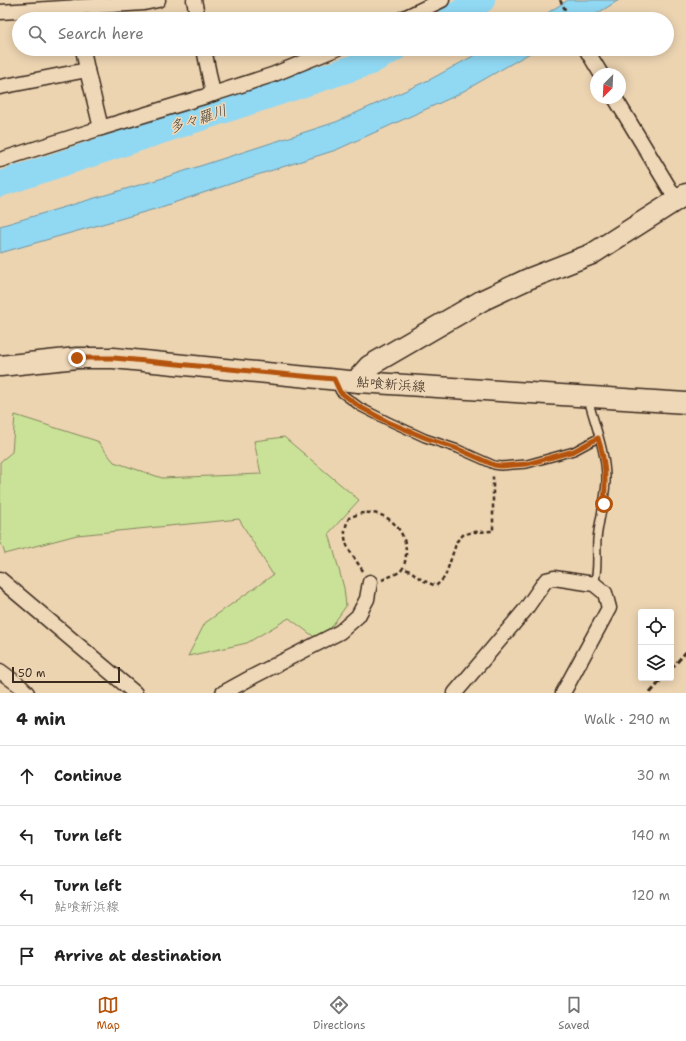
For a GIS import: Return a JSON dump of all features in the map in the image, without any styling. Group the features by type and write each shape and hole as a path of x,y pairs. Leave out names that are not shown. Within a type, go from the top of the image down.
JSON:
{"main road":[{"path":"358,382 360,376 369,366 483,300 528,279 592,254 682,198"},
{"name":"鮎喰新浜線","path":"0,366 77,358 114,358 358,382 686,403"}],"street":[{"path":"78,12 101,3 144,3 158,0"},
{"path":"194,0 197,12"},
{"path":"417,12 442,0"},
{"path":"0,12 12,12"},
{"path":"84,56 101,128"},
{"path":"205,56 213,94"},
{"path":"0,160 272,75 319,56"},
{"path":"590,56 597,68"},
{"path":"0,87 87,70"},
{"path":"619,104 682,198"},
{"path":"455,693 525,610 546,580 554,578 594,584 605,593 609,608 563,693"},
{"path":"0,579 136,693"},
{"path":"224,693 340,632 358,616 367,600 370,582"},
{"path":"0,671 27,693"}],"lane":[{"path":"334,379 340,392 360,407 388,422 426,438 458,449 494,465 501,466 527,464 574,451 598,438"},
{"path":"587,397 605,465 606,482 604,504 598,531 596,548 597,576 594,584"}],"path":[{"path":"560,1 566,12"},
{"path":"403,568 412,572 422,580 436,586 444,577 457,541 464,534 493,531 494,465"},
{"path":"363,513 377,514 393,522 401,531 406,545 405,564 403,568 400,572 381,580 370,582 345,544 344,528 349,518 363,513"}],"green space":[{"path":"15,415 97,441 114,462 162,478 261,474 254,441 284,437 359,500 329,533 344,588 346,606 321,642 289,618 247,643 188,656 205,623 273,575 239,519 77,535 5,554 0,540 0,462 12,452"}],"water":[{"path":"568,0 619,0 599,12 549,12"},
{"path":"473,56 525,56 455,96 336,150 155,209 0,253 0,226 163,178 336,122 431,79"}],"waterway":[{"name":"多々羅川","path":"461,12 482,0"},
{"name":"多々羅川","path":"0,184 368,63 381,56"}],"railway":[{"path":"674,666 686,652"},
{"path":"650,693 660,681"}],"route":[{"path":"77,358 114,358 248,372 334,379 340,392 360,407 388,422 426,438 458,449 494,465 501,466 527,464 574,451 598,438 605,465 606,482 604,504"}]}
